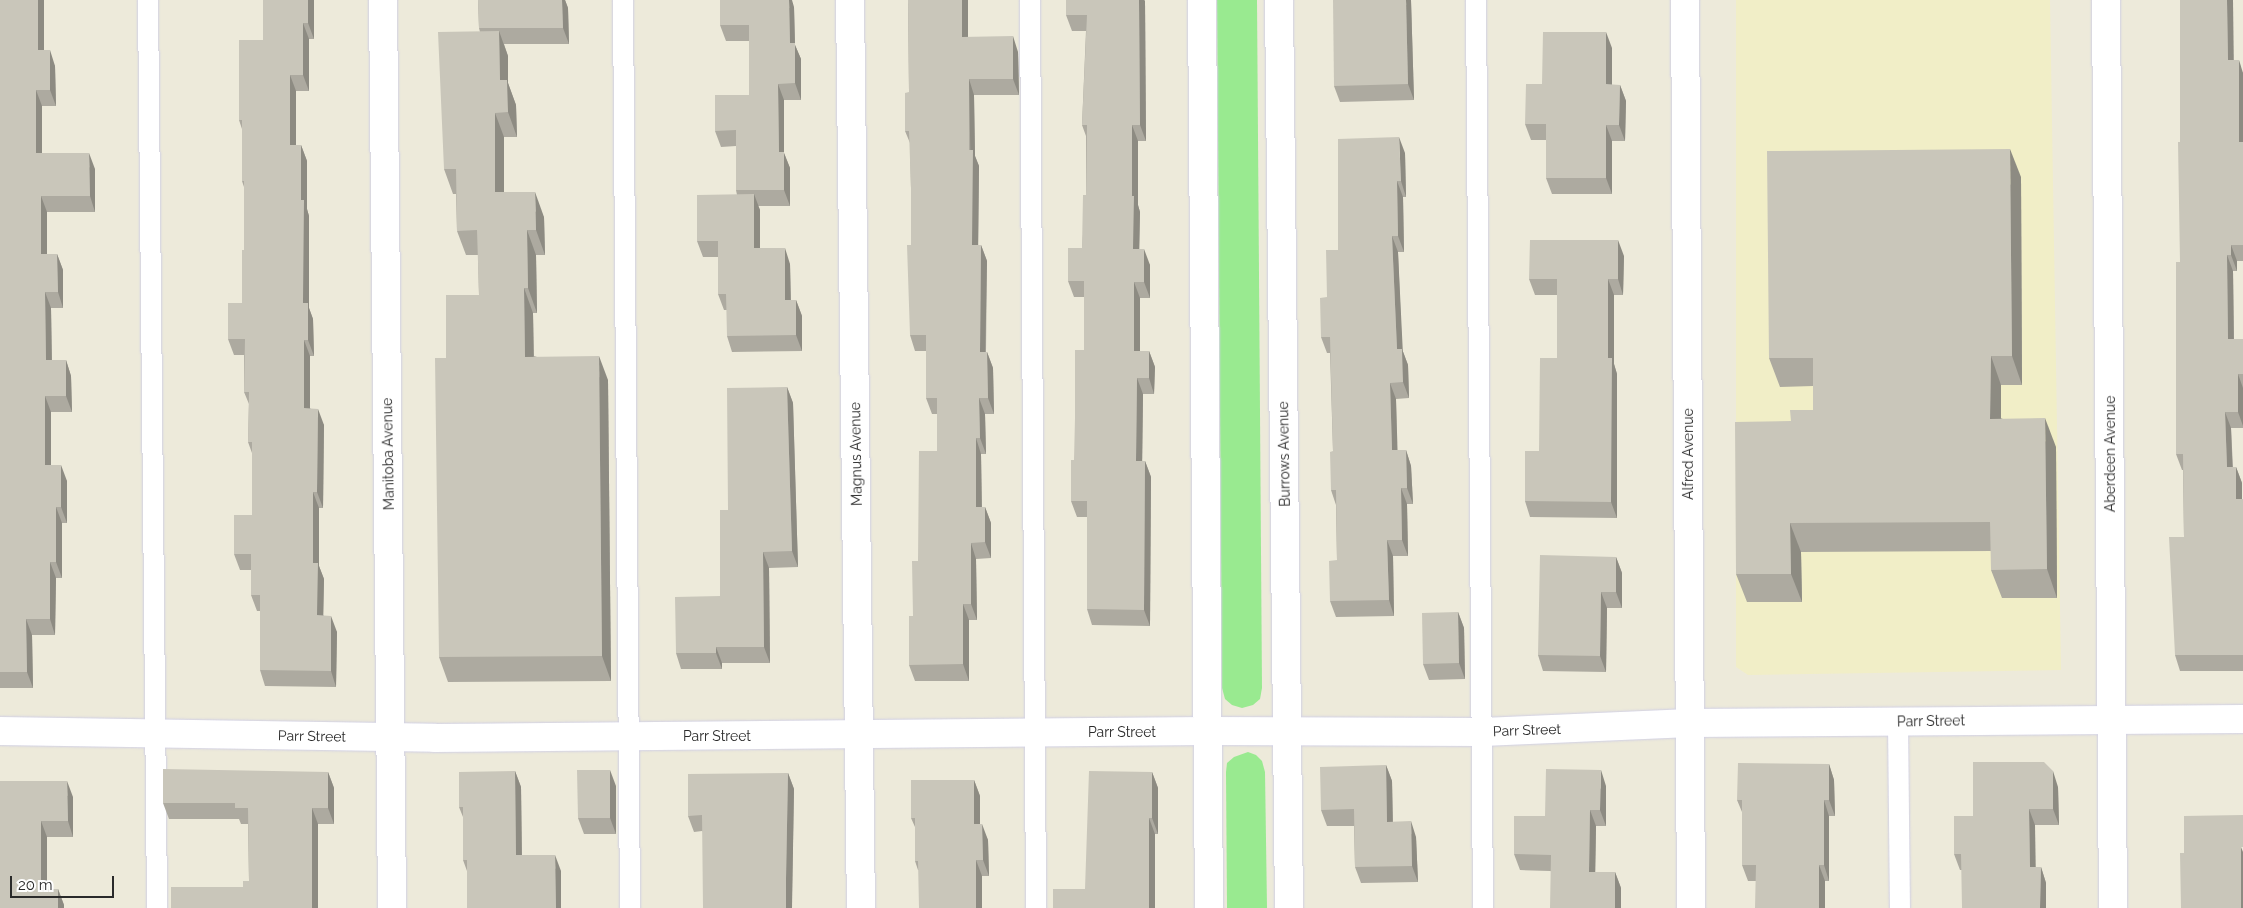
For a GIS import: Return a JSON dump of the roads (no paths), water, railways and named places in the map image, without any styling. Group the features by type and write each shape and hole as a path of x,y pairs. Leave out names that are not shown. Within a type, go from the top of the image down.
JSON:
{"street":[{"name":"Manitoba Avenue","path":"383,0 392,908"},
{"name":"Magnus Avenue","path":"850,0 861,908"},
{"path":"1202,0 1209,908"},
{"name":"Burrows Avenue","path":"1279,0 1289,908"},
{"name":"Alfred Avenue","path":"1685,0 1691,908"},
{"name":"Aberdeen Avenue","path":"2106,0 2113,908"},
{"name":"Parr Street","path":"0,731 390,738 1207,731 1483,732 1690,723 2243,719"}],"lane":[{"path":"148,0 157,908"},
{"path":"623,0 630,908"},
{"path":"1030,0 1036,908"},
{"path":"1476,0 1483,908"},
{"path":"1898,722 1900,908"}]}
